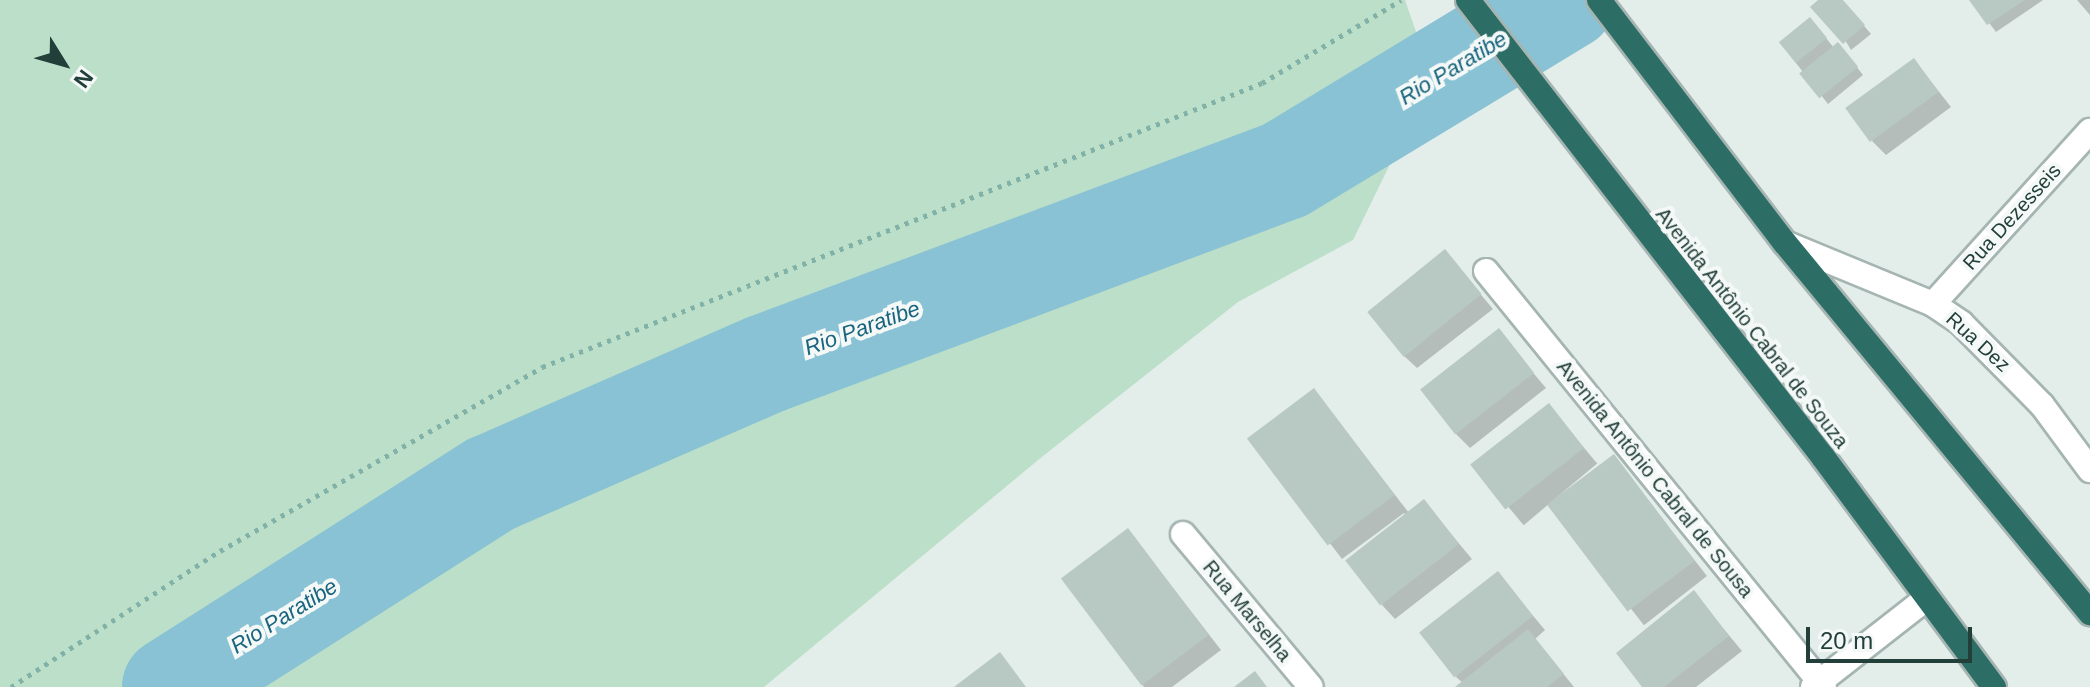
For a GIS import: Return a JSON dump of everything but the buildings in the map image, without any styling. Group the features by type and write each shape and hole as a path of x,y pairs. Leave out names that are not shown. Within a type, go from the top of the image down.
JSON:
{"highway":[{"path":"1599,0 1785,243 2090,613"},
{"name":"Avenida Antônio Cabral de Souza","path":"1474,7 1994,687"}],"street":[{"name":"Rua Dezesseis","path":"1933,304 2090,131"},
{"name":"Rua Dez","path":"1785,243 1933,304 1961,323 2001,360 2042,405 2090,470"},
{"name":"Avenida Antônio Cabral de Sousa","path":"1486,271 1818,685"},
{"name":"Rua Marselha","path":"1183,534 1311,687"},
{"path":"1818,685 1927,598"}],"path":[{"path":"11,687 220,551 542,367 1262,83 1401,0"}],"green space":[{"path":"0,0 1405,0 1432,78 1353,240 1238,302 1043,456 764,687 0,687"}],"waterway":[{"name":"Rio Paratibe","path":"172,687 491,484 766,364 1285,170 1566,0"}]}
